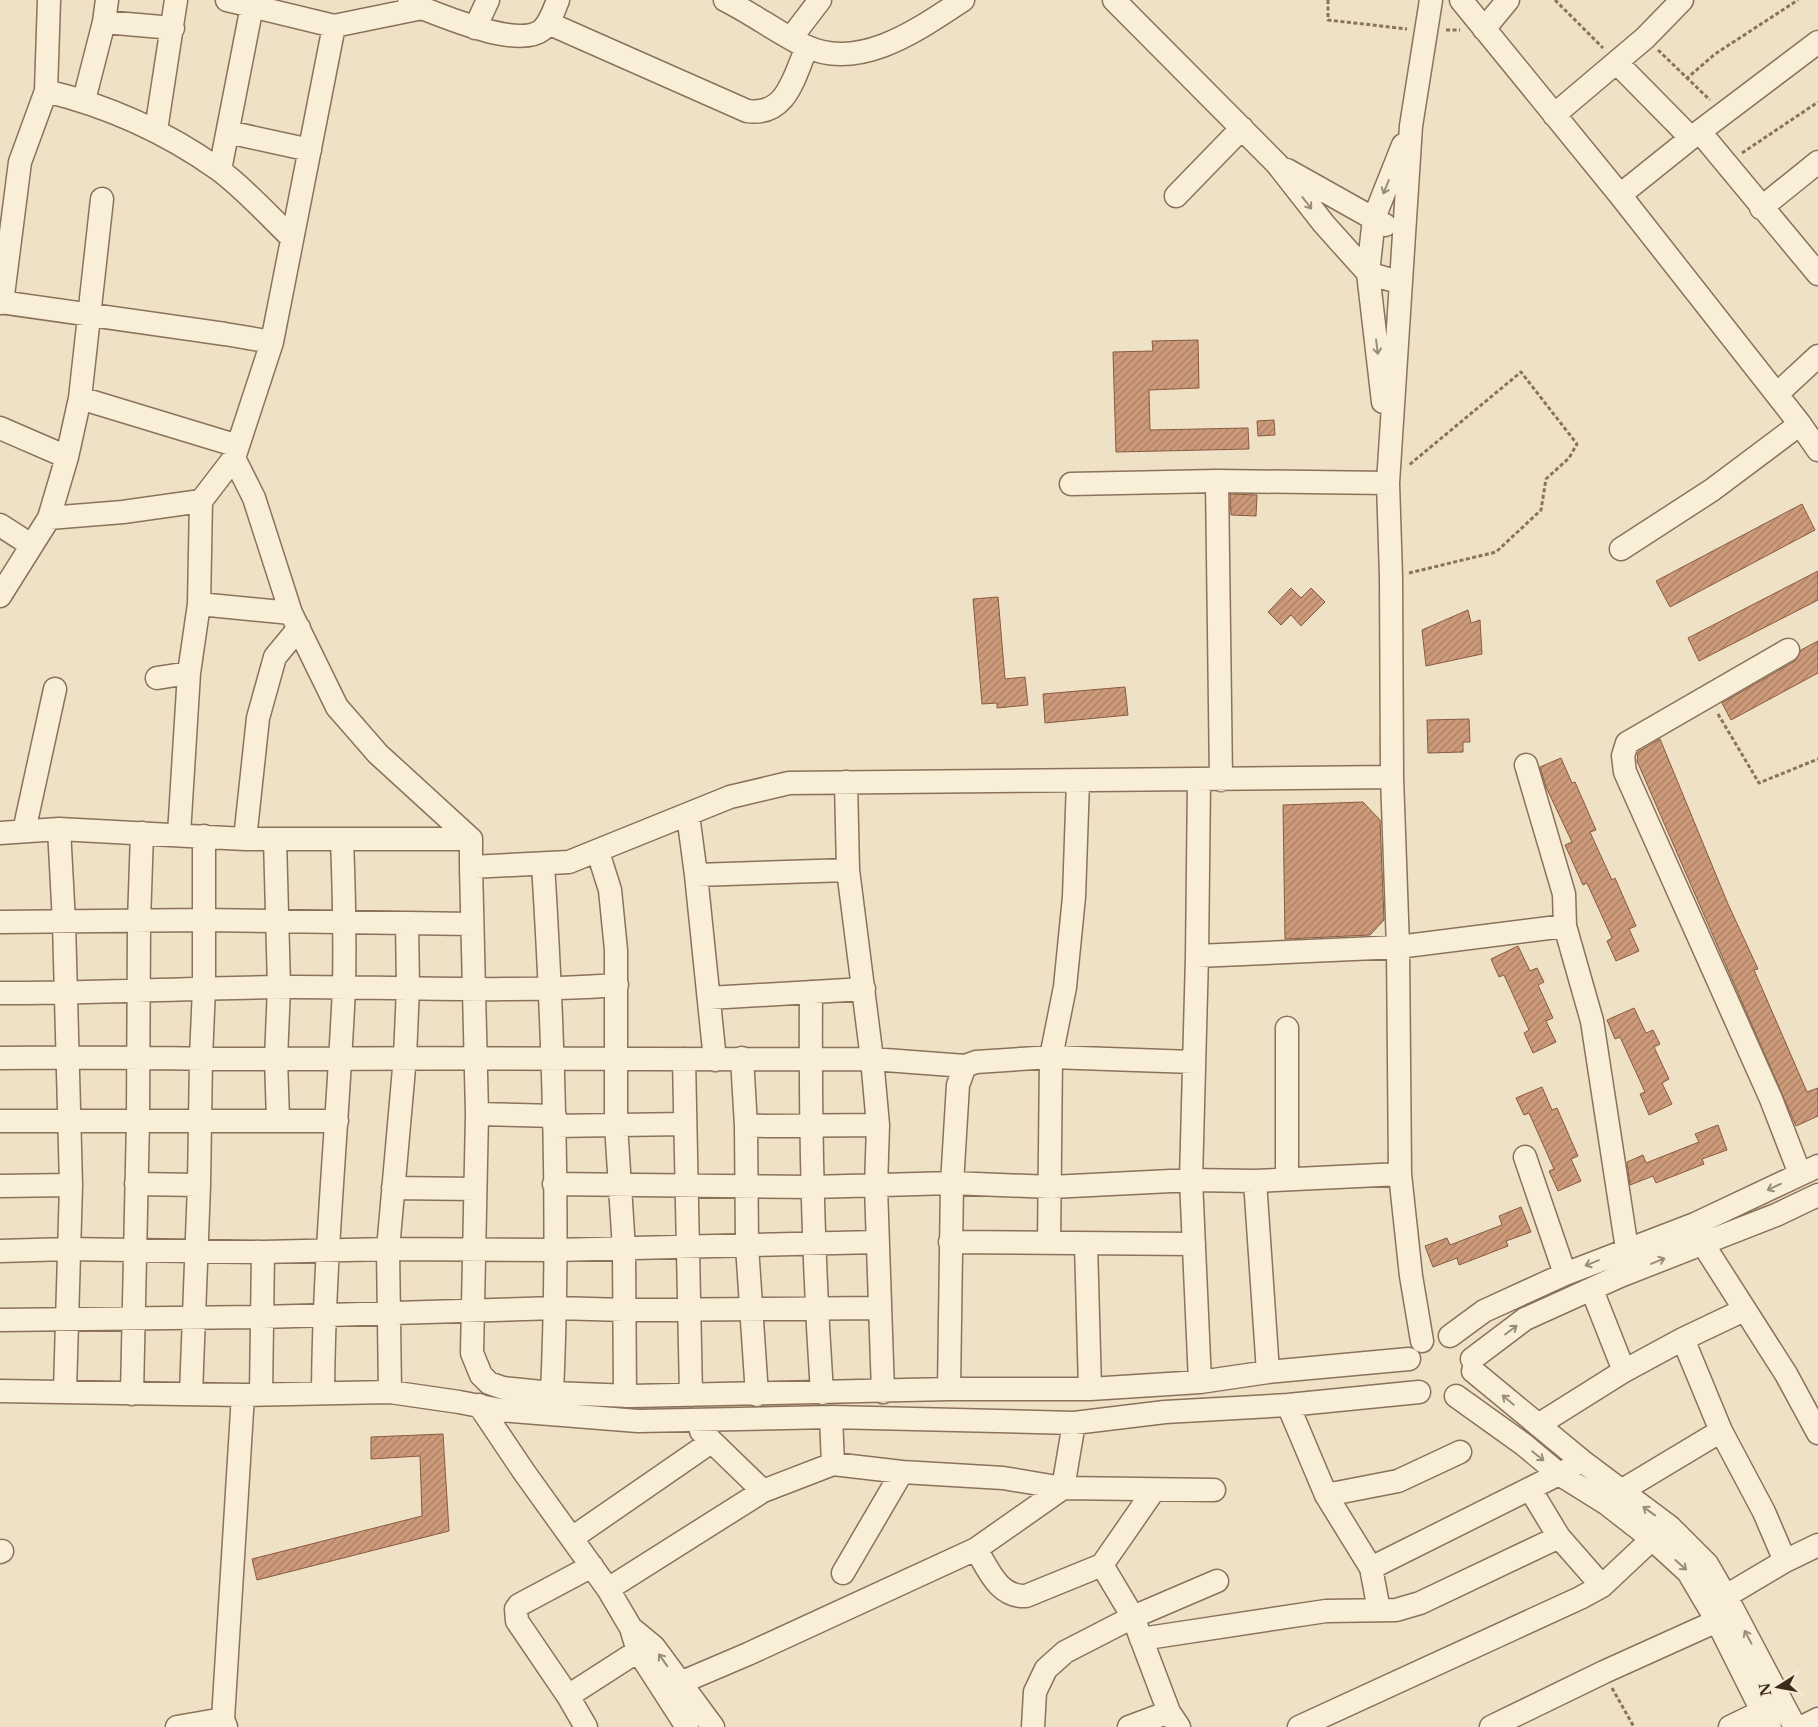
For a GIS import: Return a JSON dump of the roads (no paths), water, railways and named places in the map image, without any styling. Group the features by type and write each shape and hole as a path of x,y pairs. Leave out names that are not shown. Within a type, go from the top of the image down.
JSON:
{"street":[{"path":"49,0 46,91 10,162 1,302 272,342"},
{"path":"156,130 176,0"},
{"path":"227,0 334,26 422,8"},
{"path":"401,0 475,28 518,36 534,35 548,23 558,0"},
{"path":"475,28 488,0"},
{"path":"725,0 799,43 838,55 859,54 909,33 963,0"},
{"path":"548,23 748,111 761,113 777,106 785,97 799,43 820,0"},
{"path":"1114,0 1277,164 1324,224 1368,273 1401,284"},
{"path":"1422,1341 1411,1276 1400,1174 1398,947 1392,777 1391,577 1388,484 1411,126 1431,0"},
{"path":"1461,0 1620,195 1777,394 1818,450"},
{"path":"1484,29 1508,0"},
{"path":"1554,115 1646,38 1682,0"},
{"path":"220,170 252,6"},
{"path":"84,100 106,11 172,28"},
{"path":"179,834 189,673 199,604 201,501 236,452 272,342 334,26"},
{"path":"1620,195 1695,135 1818,42"},
{"path":"1617,63 1725,165 1818,274"},
{"path":"46,91 84,100 156,130 220,170 292,237"},
{"path":"1390,459 1368,273 1374,218 1411,126"},
{"path":"1176,196 1242,128"},
{"path":"228,132 310,150"},
{"path":"1761,208 1818,162"},
{"path":"1277,164 1404,235"},
{"path":"0,596 49,518 67,457 80,398 102,199"},
{"path":"1777,394 1818,356"},
{"path":"80,398 236,452 254,498 295,621 337,706 378,754 471,839 477,1114 472,1353 481,1375 489,1382 503,1388 552,1393 625,1396 757,1395 949,1389 1090,1389 1200,1382 1268,1372 1409,1359"},
{"path":"1621,549 1712,490 1800,424"},
{"path":"0,428 67,457"},
{"path":"1071,484 1217,481 1388,484"},
{"path":"1217,481 1221,780"},
{"path":"49,518 123,512 201,501"},
{"path":"0,525 31,545"},
{"path":"199,604 295,621"},
{"path":"244,839 258,718 275,656 295,621"},
{"path":"1450,1336 1484,1311 1565,1274 1695,1224 1809,1170 1771,1099 1625,772 1623,756 1627,743 1788,650"},
{"path":"157,678 189,673"},
{"path":"24,832 55,690"},
{"path":"1526,765 1564,894 1565,926 1592,1021 1627,1249"},
{"path":"471,867 569,862 598,852 730,797 789,783 1392,777"},
{"path":"1198,780 1197,956 1191,1180 1200,1382"},
{"path":"1049,1243 1051,1057 1064,988 1074,897 1078,781"},
{"path":"846,782 848,870 853,921 864,989 878,1125 877,1242 883,1392"},
{"path":"688,815 715,1060"},
{"path":"0,833 59,830 179,834 244,839 471,839"},
{"path":"59,830 64,922 71,1184 65,1318 65,1391"},
{"path":"132,1394 142,833"},
{"path":"191,1394 199,1185 200,1058 204,988 204,836"},
{"path":"275,839 279,987 276,1058 278,1120"},
{"path":"323,1392 323,1315 326,1250 344,987 345,922 342,840"},
{"path":"598,852 611,898 617,985 616,1125 622,1185 625,1396"},
{"path":"543,864 551,990 554,1121 556,1308 552,1393"},
{"path":"696,875 848,870"},
{"path":"0,922 203,920 472,924"},
{"path":"390,1392 388,1249 405,1057 408,988 407,923"},
{"path":"1197,956 1398,947 1565,926"},
{"path":"0,993 66,994 279,987 551,990 617,985"},
{"path":"709,998 864,989"},
{"path":"810,992 810,1060 813,1125 812,1187 822,1393"},
{"path":"1287,1028 1287,1178"},
{"path":"0,1058 68,1056 137,1058 405,1057 475,1060 552,1057 715,1060 742,1058 872,1059 966,1066 976,1062 1051,1057 1193,1062"},
{"path":"742,1058 746,1126 748,1246 757,1395"},
{"path":"684,1059 691,1395"},
{"path":"949,1389 952,1183 958,1085 966,1066"},
{"path":"477,1114 616,1125 684,1124"},
{"path":"0,1120 200,1119 336,1121"},
{"path":"746,1126 878,1125"},
{"path":"1525,1157 1565,1274"},
{"path":"554,1184 687,1184 812,1187 952,1183 1051,1187 1191,1180 1255,1181 1400,1174"},
{"path":"1255,1181 1268,1372"},
{"path":"0,1186 71,1184"},
{"path":"136,1184 199,1185"},
{"path":"393,1188 475,1189"},
{"path":"0,1391 132,1394 390,1392 479,1405 500,1410 562,1417 638,1421 831,1417 1074,1423 1165,1412 1288,1405 1418,1392 1434,1400 1456,1396 1466,1388 1472,1365 1525,1319 1620,1276 1776,1214 1818,1195"},
{"path":"0,1251 68,1249 263,1252 388,1249 556,1250 877,1242"},
{"path":"950,1242 1194,1244"},
{"path":"1086,1244 1090,1389"},
{"path":"1702,1244 1786,1374 1818,1433"},
{"path":"177,1727 225,1723 252,1394 262,1317 263,1252"},
{"path":"1592,1290 1624,1371"},
{"path":"0,1320 262,1317 556,1308 625,1310 879,1308"},
{"path":"1538,1425 1624,1371 1683,1339 1744,1310"},
{"path":"1418,1392 1409,1377 1409,1359 1414,1349 1422,1341 1436,1336 1450,1336 1464,1345 1472,1365 1538,1425 1582,1461 1670,1527 1706,1564 1726,1596 1795,1727"},
{"path":"1683,1339 1721,1430 1764,1512 1785,1561"},
{"path":"1456,1396 1523,1444 1560,1474 1607,1504 1652,1539 1688,1572 1717,1621 1766,1719 1730,1727"},
{"path":"479,1405 524,1472 608,1589 632,1628 638,1651 687,1727"},
{"path":"1288,1405 1326,1495 1371,1568 1379,1610"},
{"path":"831,1417 833,1464"},
{"path":"692,1421 710,1442 763,1491"},
{"path":"680,1683 748,1654 976,1549 1062,1488 1074,1423"},
{"path":"1621,1491 1721,1430"},
{"path":"572,1538 710,1442"},
{"path":"1326,1495 1398,1481 1460,1452"},
{"path":"1371,1568 1560,1474 1582,1461"},
{"path":"608,1589 763,1491 833,1464 902,1472 1003,1478 1062,1488 1214,1490"},
{"path":"842,1573 902,1472"},
{"path":"1530,1489 1559,1538 1602,1586"},
{"path":"976,1549 1001,1589 1016,1597 1026,1596 1102,1565 1154,1490"},
{"path":"1142,1639 1326,1611 1396,1610 1420,1603 1559,1538"},
{"path":"1299,1727 1580,1598 1602,1586 1652,1539"},
{"path":"1726,1596 1785,1561 1818,1545"},
{"path":"1102,1565 1133,1617 1174,1719 1129,1727"},
{"path":"586,1727 568,1696 517,1621 516,1609 518,1605 592,1566"},
{"path":"1033,1727 1035,1692 1046,1669 1065,1652 1133,1617 1217,1581"},
{"path":"1491,1727 1604,1672 1717,1621"},
{"path":"632,1628 654,1647 713,1727"},
{"path":"568,1696 638,1651"},
{"path":"1802,1727 1818,1719"}]}
